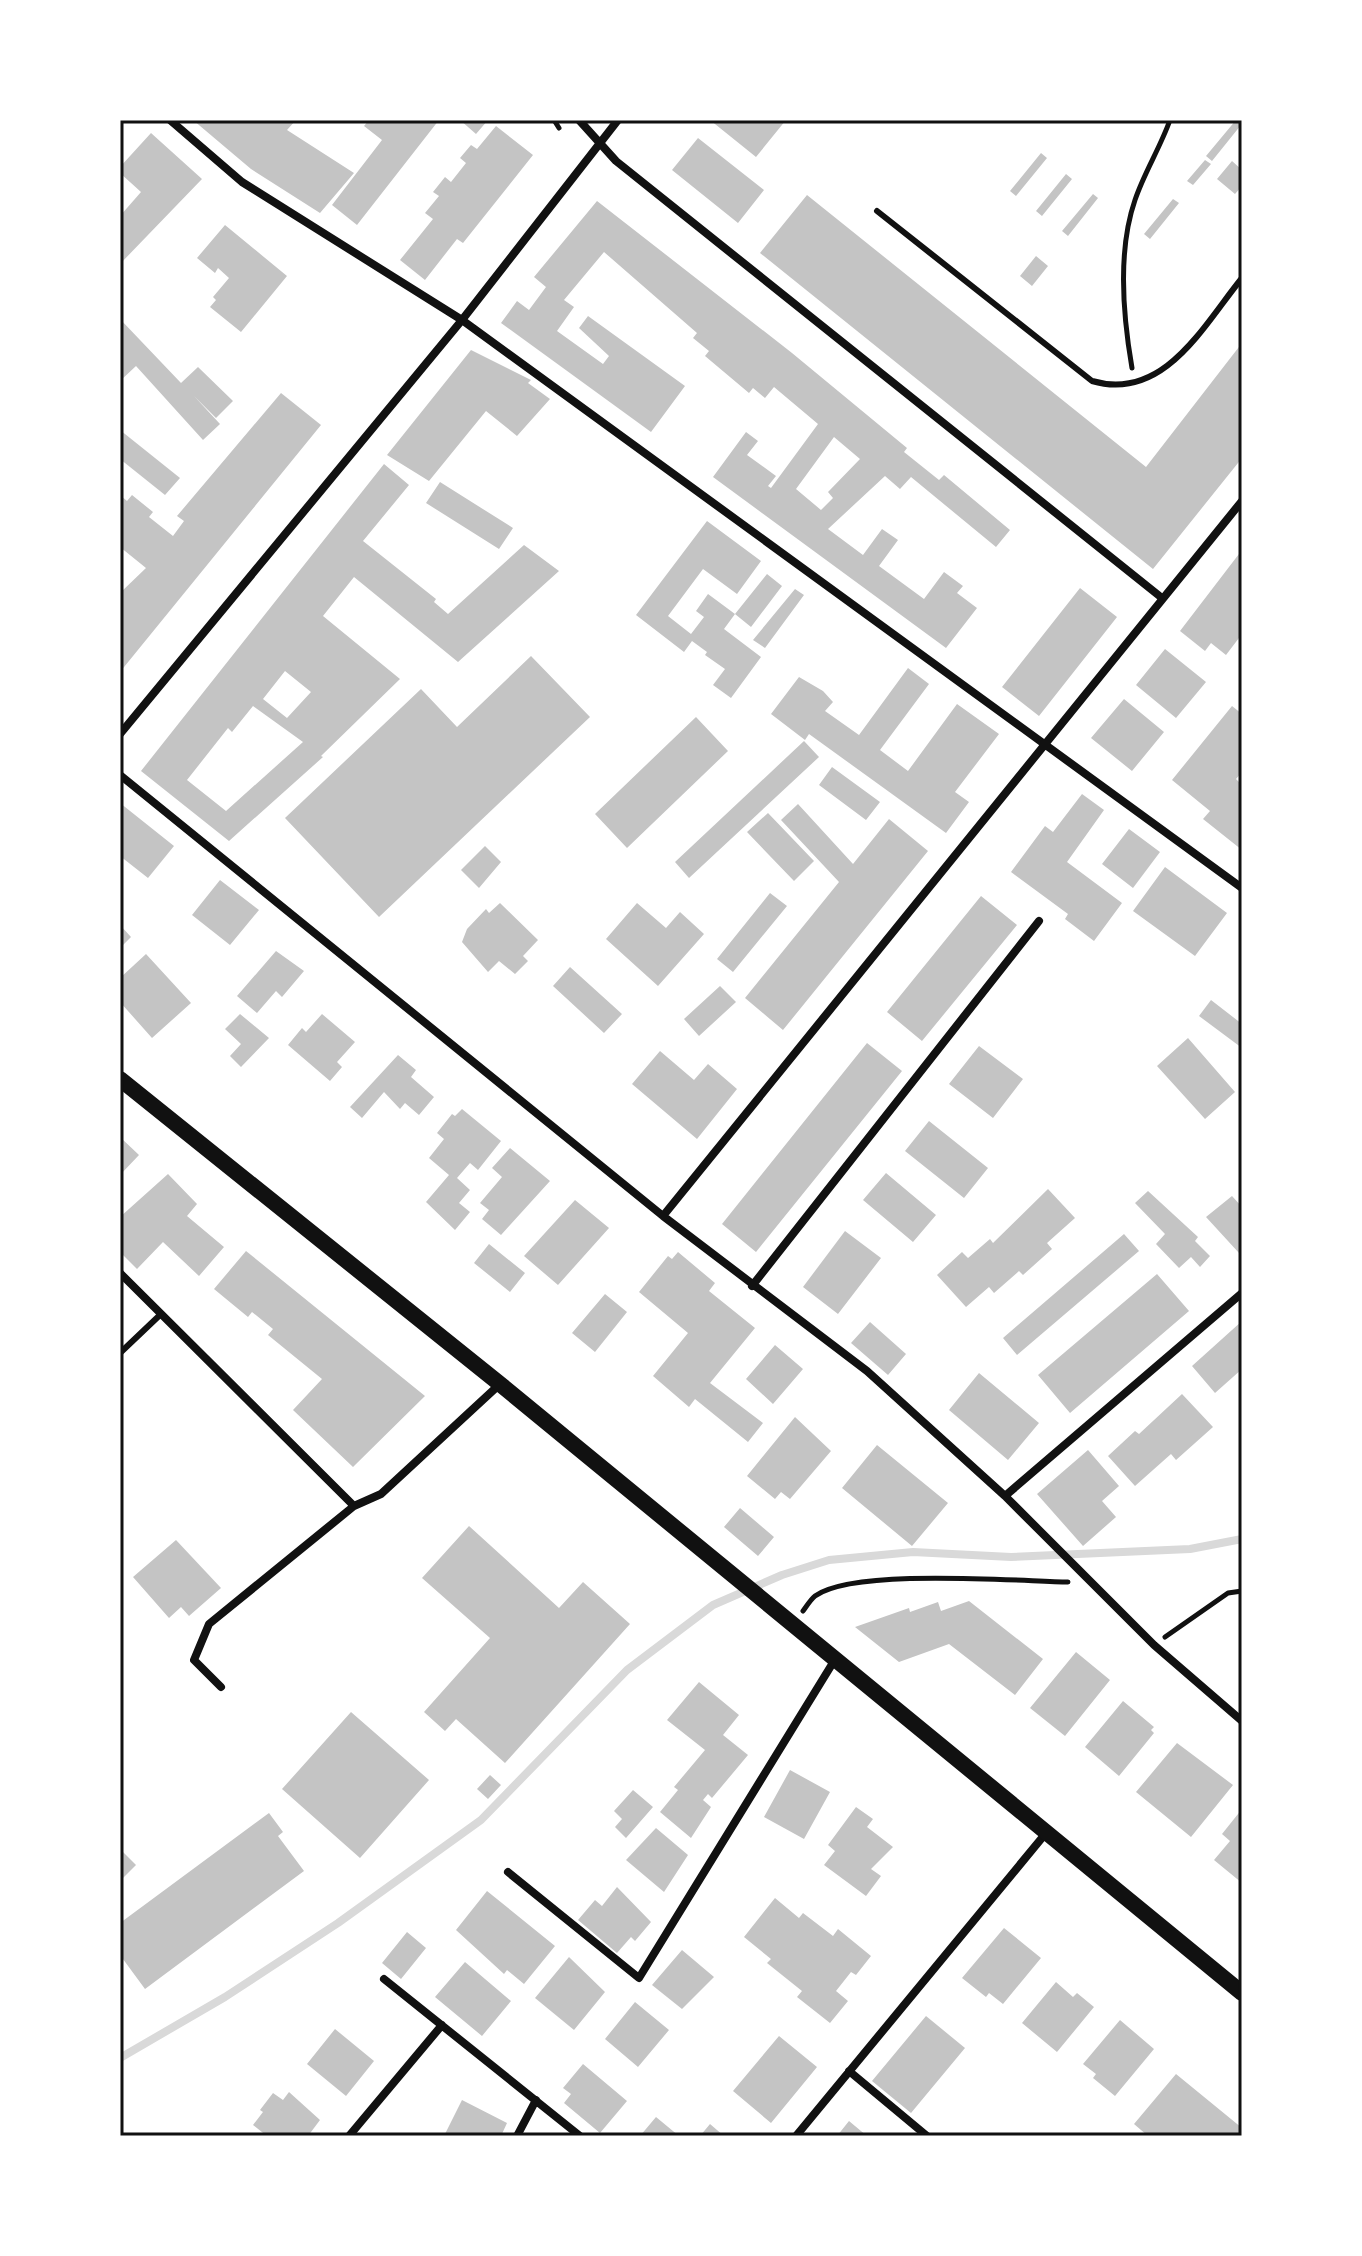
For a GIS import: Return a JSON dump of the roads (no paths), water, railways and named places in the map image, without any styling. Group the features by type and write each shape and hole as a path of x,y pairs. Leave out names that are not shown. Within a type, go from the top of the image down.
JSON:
{"main road":[{"path":"120,1079 500,1384 1242,1993"}],"street":[{"path":"170,120 242,182 462,320 1242,888"},
{"path":"579,120 599,145 1162,598"},
{"path":"120,734 462,320 618,120"},
{"path":"663,1216 1242,501"},
{"path":"120,775 663,1216 867,1371 1005,1496 1154,1645 1242,1721"},
{"path":"752,1286 1039,921"},
{"path":"120,1273 354,1506"},
{"path":"1005,1496 1242,1293"},
{"path":"221,1687 194,1660 209,1624 354,1506 381,1494 500,1384"},
{"path":"508,1872 639,1978 834,1661"},
{"path":"796,2136 1046,1833"},
{"path":"384,1979 580,2136"},
{"path":"349,2136 442,2025"},
{"path":"849,2071 927,2136"},
{"path":"517,2136 536,2100"}],"lane":[{"path":"877,211 1092,381 1110,386 1135,383 1168,370 1242,278"},
{"path":"120,1353 161,1314"}],"waterway":[{"path":"120,2058 225,1997 338,1923 481,1820 627,1670 713,1605 782,1575 829,1560 913,1552 1011,1557 1190,1549 1242,1539"}]}
